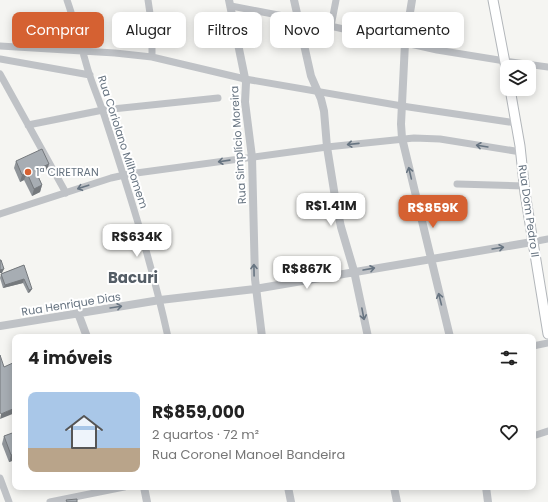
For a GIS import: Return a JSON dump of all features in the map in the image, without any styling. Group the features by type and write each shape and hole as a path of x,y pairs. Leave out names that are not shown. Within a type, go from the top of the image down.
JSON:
{"main road":[{"path":"493,0 505,60"},
{"name":"Rua Dom Pedro II","path":"511,96 520,149 532,242 548,334"}],"street":[{"name":"Rua Coriolano Milhomem","path":"67,0 89,73 103,110 123,175 160,300 167,334"},
{"path":"148,0 152,27 152,58"},
{"path":"294,0 297,12"},
{"path":"334,12 336,0"},
{"path":"410,12 412,0"},
{"path":"230,3 270,12"},
{"name":"Rua Simplício Moreira","path":"230,3 245,81 245,102 252,157 256,289 262,334"},
{"path":"0,46 84,54 115,53 152,58 245,81 319,95 516,126"},
{"path":"305,48 311,76 324,112 327,147 341,227 354,272 367,334"},
{"path":"405,48 401,108 402,138 449,334"},
{"path":"428,48 500,61"},
{"path":"0,59 89,73"},
{"path":"536,66 548,67"},
{"path":"0,74 66,193"},
{"path":"28,125 103,110 218,98"},
{"path":"0,214 123,175 327,147 402,138 426,138 520,149"},
{"path":"457,184 524,186"},
{"name":"Rua Henrique Dias","path":"0,326 160,300 256,289 548,239"},
{"path":"78,313 86,334"},
{"path":"536,345 548,343"},
{"path":"536,435 548,431"},
{"path":"0,478 9,502"},
{"path":"50,502 109,490"},
{"path":"145,490 147,502"},
{"path":"289,490 291,502"},
{"path":"395,490 397,502"},
{"path":"486,490 488,502"}],"building":[{"path":"42,149 49,164 35,170 42,185 34,189 27,173 22,175 16,161"},
{"path":"0,260 4,269 0,270"},
{"path":"24,265 32,289 29,290 24,279 5,285 1,274"},
{"path":"0,355 4,367 12,363 12,409 1,414"},
{"path":"12,433 12,455 11,455 4,436"},
{"path":"77,499 77,502 67,502 66,500"}],"place":[{"name":"1ª CIRETRAN","path":"28,172"}],"district":[{"name":"Bacuri","path":"133,278"}]}
